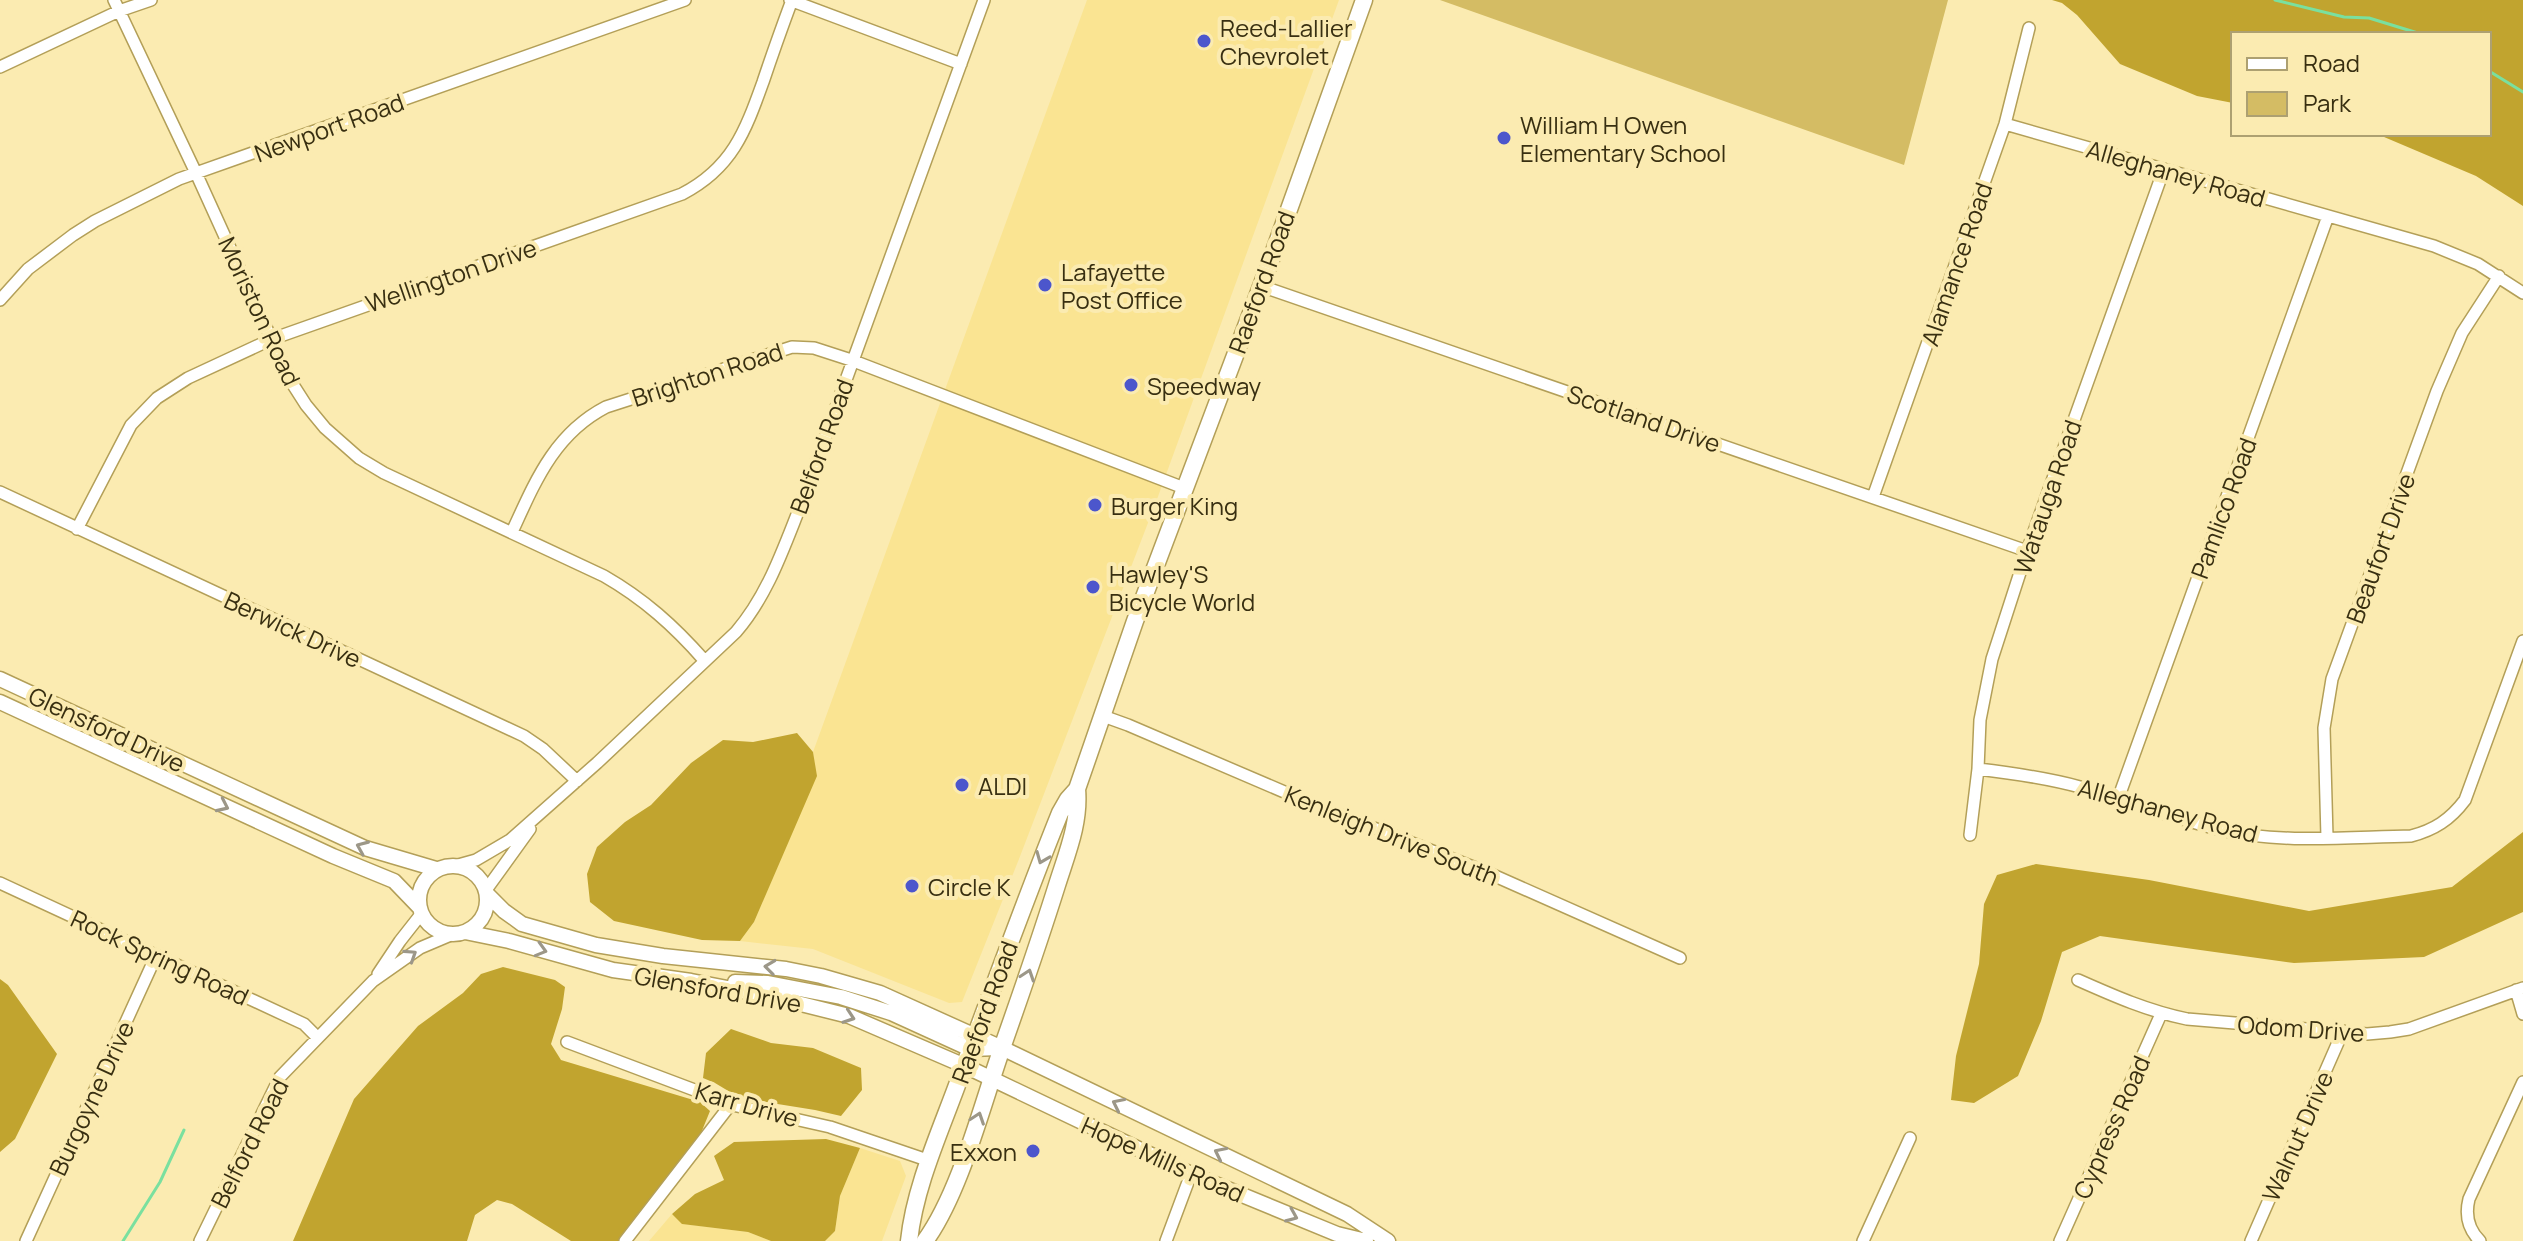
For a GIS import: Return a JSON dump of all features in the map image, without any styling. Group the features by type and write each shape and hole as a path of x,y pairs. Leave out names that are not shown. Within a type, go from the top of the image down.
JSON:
{"highway":[{"name":"Raeford Road","path":"909,1241 930,1161 970,1050 1060,813 1077,789 1364,0"},
{"name":"Raeford Road","path":"925,1241 958,1173 1038,947 1079,810 1077,789"}],"main road":[{"name":"Glensford Drive","path":"0,679 365,848 436,869"},
{"name":"Glensford Drive","path":"0,702 294,839 382,875 394,881 421,910"},
{"path":"458,865 477,875 487,892 487,906 475,926 459,933 442,932 432,927 421,910 419,896 422,886 436,869 458,865"},
{"name":"Glensford Drive","path":"487,892 514,919 596,945 786,969 880,993 970,1050"},
{"name":"Glensford Drive","path":"459,933 509,941 613,970 691,981 768,983 841,997 891,1013 970,1050"},
{"name":"Hope Mills Road","path":"970,1050 1002,1048 1347,1214 1388,1241"},
{"name":"Hope Mills Road","path":"970,1050 992,1079 1191,1174 1337,1234 1366,1241"}],"street":[{"path":"0,67 117,5 151,0"},
{"name":"Newport Road","path":"0,300 28,269 73,235 95,221 196,173 685,0"},
{"path":"791,0 961,64"},
{"name":"Wellington Drive","path":"77,529 123,438 157,398 188,378 272,339 695,187 719,169 741,138 791,0"},
{"name":"Belford Road","path":"458,865 493,852 540,816 736,632 763,594 798,512 984,0"},
{"name":"Moriston Road","path":"117,5 285,370 306,405 341,444 384,473 630,591 676,628 704,660"},
{"name":"Alamance Road","path":"1873,497 2005,124 2029,28"},
{"name":"Alleghaney Road","path":"2005,124 2443,249 2499,276 2523,293"},
{"name":"Watauga Road","path":"1970,835 1980,720 1992,659 2027,551 2164,169"},
{"name":"Pamlico Road","path":"2118,799 2328,216"},
{"name":"Beaufort Drive","path":"2327,837 2324,728 2332,679 2437,391 2462,333 2499,276"},
{"name":"Scotland Drive","path":"1261,286 2027,551"},
{"name":"Brighton Road","path":"512,532 550,455 581,423 606,407 785,348 814,348 851,360 1184,488"},
{"name":"Berwick Drive","path":"0,492 524,736 577,781"},
{"name":"Alleghaney Road","path":"1978,769 2043,778 2234,832 2274,837 2411,836 2437,827 2458,810 2471,786 2523,641"},
{"name":"Kenleigh Drive South","path":"1103,716 1310,803 1486,872 1680,958"},
{"name":"Belford Road","path":"487,892 540,816"},
{"name":"Rock Spring Road","path":"0,883 304,1024 317,1037"},
{"name":"Belford Road","path":"373,981 421,910"},
{"name":"Belford Road","path":"200,1241 272,1090 290,1066 373,981 420,948 459,933"},
{"name":"Burgoyne Drive","path":"26,1241 156,956"},
{"name":"Odom Drive","path":"2078,980 2138,1007 2187,1019 2367,1034 2409,1029 2519,989"},
{"path":"2519,989 2523,1014"},
{"name":"Cypress Road","path":"2060,1241 2161,1014"},
{"name":"Walnut Drive","path":"2251,1241 2343,1031"},
{"name":"Karr Drive","path":"567,1042 731,1104 830,1127 930,1161"},
{"path":"2480,1241 2469,1226 2469,1199 2523,1082"},
{"path":"625,1241 731,1104"},
{"path":"1863,1241 1910,1138"},
{"path":"1166,1241 1191,1174"}],"shaded area":[{"path":"1087,0 1339,0 1156,502 1019,859 962,1002 949,1003 813,949 740,941 754,922 816,776 813,752"},
{"path":"2052,0 2523,0 2523,206 2476,176 2382,136 2491,136 2491,32 2231,32 2231,103 2197,96 2120,64 2077,15 2062,3"},
{"path":"797,733 813,752 817,776 754,922 740,941 702,940 614,921 590,902 587,874 597,847 625,822 651,805 691,763 723,740 753,742"},
{"path":"2523,832 2523,912 2424,957 2294,963 2100,936 2062,952 2041,1021 2018,1076 1974,1103 1951,1100 1956,1056 1979,964 1984,904 1997,875 2036,864 2149,880 2309,911 2452,887"},
{"path":"503,967 555,980 565,987 551,1044 561,1060 700,1102 710,1111 699,1138 619,1241 571,1241 512,1204 497,1200 475,1215 467,1241 293,1241 354,1099 418,1026 463,993 481,974"},
{"path":"0,979 8,985 57,1054 15,1139 0,1152"},
{"path":"731,1029 771,1043 813,1048 861,1068 862,1090 841,1116 740,1098 703,1078 706,1053"},
{"path":"826,1139 860,1148 840,1196 835,1231 825,1241 771,1241 748,1232 682,1224 672,1214 695,1194 724,1180 714,1156 734,1142"},
{"path":"860,1148 900,1161 906,1176 882,1241 825,1241 835,1231 840,1196"},
{"path":"672,1214 683,1224 748,1232 771,1241 649,1241"}],"green space":[{"path":"1440,0 1948,0 1904,165"}],"waterway":[{"path":"2275,0 2344,17 2369,18 2414,32"},
{"path":"2491,72 2523,92"},
{"path":"123,1241 160,1182 184,1130"}],"place":[{"name":"Reed-Lallier Chevrolet","path":"1204,41"},
{"name":"William H Owen Elementary School","path":"1504,138"},
{"name":"Lafayette Post Office","path":"1045,285"},
{"name":"Speedway","path":"1131,385"},
{"name":"Burger King","path":"1095,505"},
{"name":"Hawley'S Bicycle World","path":"1093,587"},
{"name":"ALDI","path":"962,785"},
{"name":"Circle K","path":"912,886"},
{"name":"Exxon","path":"1033,1151"}]}
